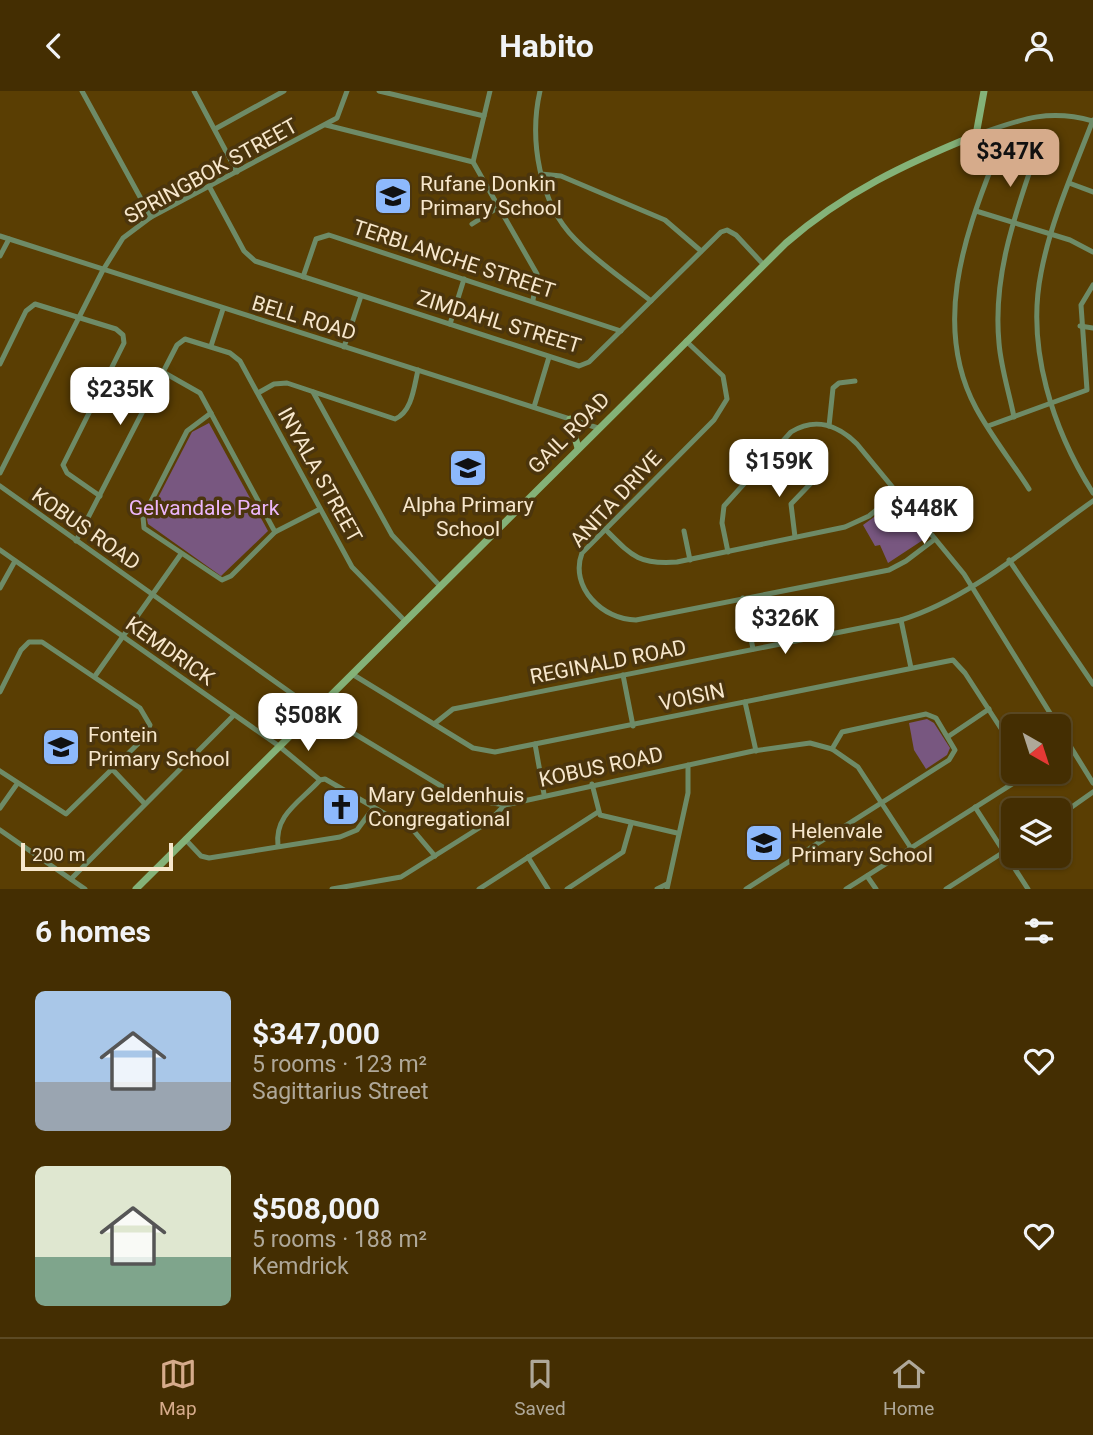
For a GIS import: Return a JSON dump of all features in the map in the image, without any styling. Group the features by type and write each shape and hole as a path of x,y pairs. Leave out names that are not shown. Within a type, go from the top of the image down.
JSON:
{"street":[{"path":"82,91 151,217"},
{"path":"194,91 237,172"},
{"path":"215,129 284,91"},
{"name":"SPRINGBOK STREET","path":"0,473 78,317 123,239 151,217 326,125 341,114 347,91"},
{"path":"379,91 484,116"},
{"path":"490,91 474,162 539,278 533,300"},
{"path":"540,91 535,122 541,174 571,235 651,301"},
{"path":"976,135 985,91"},
{"name":"GAIL ROAD","path":"136,889 763,264 803,228 873,181 976,135 1015,121 1048,114 1067,114 1093,121"},
{"path":"1093,121 1050,234 1040,275 1037,324 1051,405 1073,459 1093,493"},
{"path":"326,125 474,162"},
{"path":"1014,417 999,344 998,309 1003,260 1032,165 1028,160 1002,152 997,156 976,211 956,279 954,331 973,401 1029,489"},
{"path":"541,174 561,176 665,220 701,251"},
{"path":"1069,183 1093,192"},
{"name":"ZIMDAHL STREET","path":"209,186 248,256 303,277 549,357 584,364 701,251 727,230 736,235 763,264"},
{"path":"472,224 499,207"},
{"path":"976,211 1050,234 1093,252"},
{"name":"TERBLANCHE STREET","path":"303,277 314,242 324,235 533,300 621,331"},
{"name":"BELL ROAD","path":"0,236 598,428"},
{"path":"0,256 9,239"},
{"path":"450,324 464,279"},
{"path":"988,426 1082,394 1088,388 1080,326 1081,305 1093,285"},
{"path":"344,347 361,296"},
{"path":"0,364 30,306 41,305 116,329 125,339 63,465 67,473 100,495"},
{"path":"211,346 223,309"},
{"path":"1080,326 1093,328"},
{"name":"INYALA STREET","path":"163,372 177,345 186,339 236,356 359,576 405,621"},
{"name":"ANITA DRIVE","path":"686,341 723,376 727,390 725,405 715,420 582,553 578,575 589,595 610,615 636,620 889,569 906,561 935,539"},
{"path":"534,407 549,357"},
{"path":"258,393 283,383 334,398 389,419 397,419 408,406 418,370"},
{"path":"76,541 163,372 194,387 211,413 275,532"},
{"path":"829,426 833,388 839,383 855,381"},
{"path":"313,391 392,535 440,586"},
{"path":"323,409 334,398"},
{"path":"211,413 187,431 142,521 144,528 217,579 225,579 275,532 320,509"},
{"path":"570,419 578,448"},
{"path":"728,552 721,514 729,497 791,432 801,425 829,426 847,434 964,574 1050,714"},
{"path":"795,537 791,504 815,479"},
{"name":"KOBUS ROAD","path":"2,489 315,710 453,795 472,801 505,805 544,794 756,751 799,743 817,744 832,750 858,767 911,848"},
{"path":"605,529 633,556 646,562 690,560 856,523 897,493"},
{"name":"REGINALD ROAD","path":"434,724 453,709 901,620 940,607 1093,501"},
{"path":"684,531 690,560"},
{"name":"KEMDRICK","path":"0,550 279,746 320,780 335,782 417,833 435,856"},
{"path":"95,677 181,554"},
{"path":"1009,560 1093,684"},
{"path":"0,588 15,561"},
{"path":"743,598 753,649"},
{"path":"901,620 911,668"},
{"path":"0,691 21,650 34,641 47,644 145,712 150,725 146,736 113,771 66,814 0,771"},
{"name":"VOISIN","path":"352,674 481,751 495,752 633,726 945,661 957,662 1001,728"},
{"path":"623,675 633,726"},
{"path":"745,702 756,751"},
{"path":"948,736 989,709"},
{"path":"746,889 952,758 955,750 936,718 926,714 842,732 832,750"},
{"path":"71,879 234,715"},
{"path":"534,744 544,794"},
{"path":"1071,749 1093,783"},
{"path":"657,889 667,886 688,793 688,765"},
{"path":"113,771 145,804"},
{"path":"278,846 277,828 281,820 320,780"},
{"path":"0,808 17,784"},
{"path":"592,784 598,813"},
{"path":"846,889 1010,784"},
{"path":"1071,809 1092,794"},
{"path":"332,889 399,878 491,820 505,805"},
{"path":"185,839 199,854 209,858 347,835 362,825 374,807"},
{"path":"975,807 1001,847"},
{"path":"598,813 631,824 677,833"},
{"path":"480,889 598,813"},
{"path":"567,889 624,852 631,824"},
{"path":"0,830 85,889"},
{"path":"946,889 1001,854"},
{"path":"528,857 548,889"},
{"path":"1014,868 1028,889"},
{"path":"867,876 876,889"}],"green space":[{"name":"Gelvandale Park","path":"209,423 268,531 221,576 148,524 147,519 192,432"},
{"path":"892,504 899,506 923,535 923,540 888,563 880,545 875,546 863,525"},
{"path":"927,719 934,723 950,748 947,755 926,769 914,750 909,723"}],"place":[{"name":"Rufane Donkin Primary School","path":"393,196"},
{"name":"Alpha Primary School","path":"468,468"},
{"name":"Fontein Primary School","path":"61,747"},
{"name":"Mary Geldenhuis Congregational","path":"341,807"},
{"name":"Helenvale Primary School","path":"764,843"}]}
